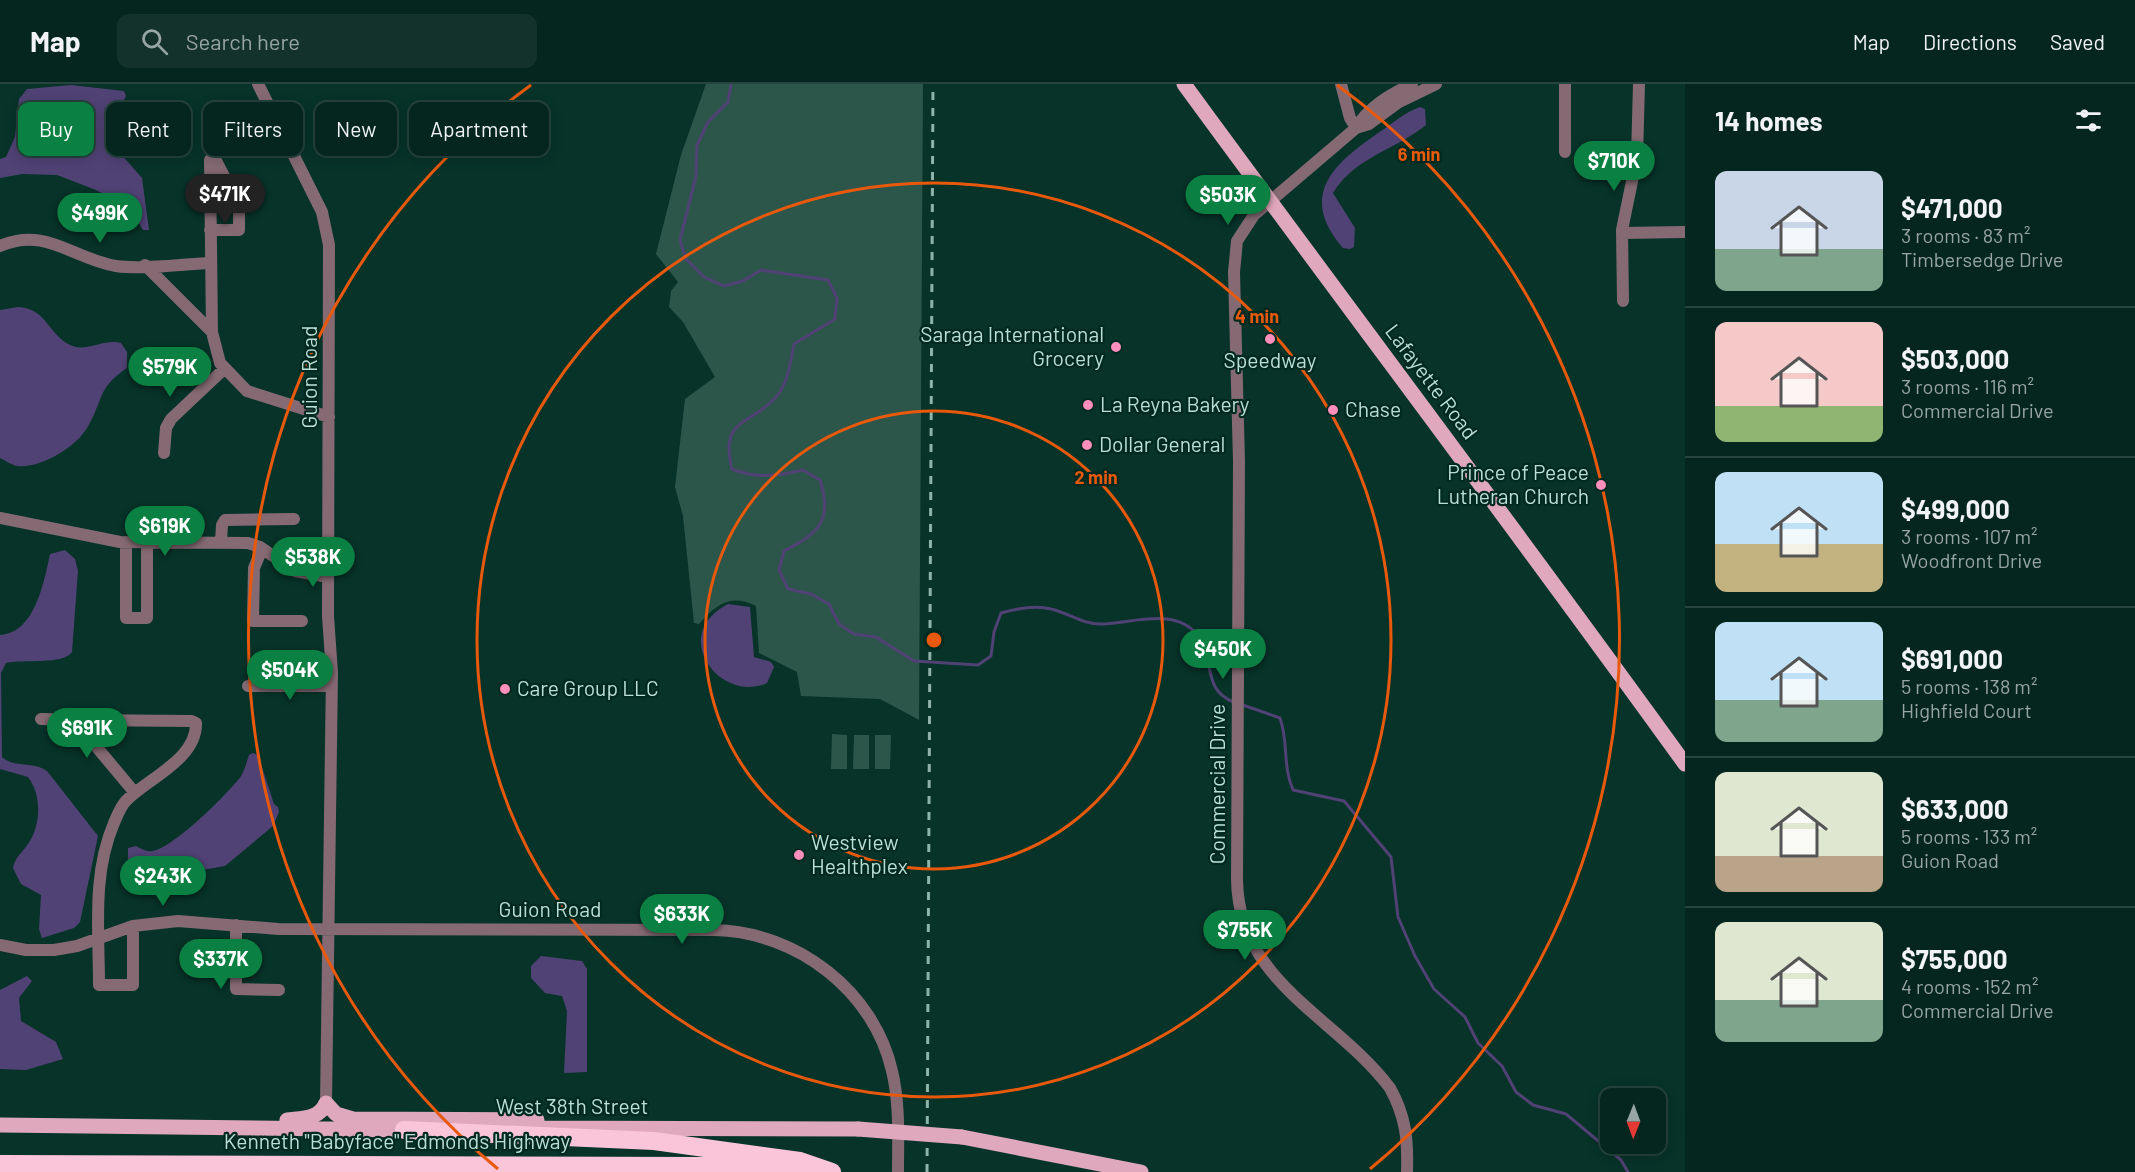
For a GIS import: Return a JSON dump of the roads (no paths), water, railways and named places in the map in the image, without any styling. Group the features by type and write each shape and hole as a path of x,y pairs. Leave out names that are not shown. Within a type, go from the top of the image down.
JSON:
{"highway":[{"path":"404,1130 654,1142 800,1161 832,1172"},
{"name":"Kenneth \"Babyface\" Edmonds Highway","path":"0,1164 698,1166 795,1172"}],"main road":[{"name":"Lafayette Road","path":"1184,84 1268,201 1575,610 1685,764"},
{"path":"233,1127 304,1119 320,1112 326,1103 336,1114 353,1119 540,1120 600,1127"},
{"name":"West 38th Street","path":"0,1125 404,1130 600,1127 858,1129 962,1137 1141,1172"}],"street":[{"name":"Guion Road","path":"258,84 267,102"},
{"path":"1341,84 1350,118 1356,128"},
{"path":"1356,128 1370,110 1412,84"},
{"path":"1356,128 1369,124 1399,102 1436,84"},
{"path":"1565,84 1565,152"},
{"path":"1623,301 1622,233 1637,157 1639,84"},
{"name":"Commercial Drive","path":"1356,128 1268,201 1243,230 1236,250 1239,461 1237,883 1247,931 1261,959 1278,980 1390,1088 1402,1112 1407,1130 1407,1172"},
{"path":"213,156 209,165 210,263 212,332 217,357 224,369 251,394 329,417"},
{"path":"210,230 239,230 239,205 214,156"},
{"name":"Guion Road","path":"294,156 322,212 328,236 328,577 332,686 326,1103"},
{"path":"1622,233 1685,232"},
{"path":"0,246 15,240 35,239 113,265 210,263"},
{"path":"145,265 212,332"},
{"path":"164,453 166,428 171,419 224,369"},
{"path":"0,518 126,542 248,543 262,549 292,570 328,577"},
{"path":"221,542 222,525 225,520 294,519"},
{"path":"126,542 126,618 147,618 147,542"},
{"path":"262,549 254,568 253,621 302,621"},
{"path":"248,686 332,686"},
{"path":"41,719 195,722 193,739 186,751 135,793 122,807 105,851 98,894 99,985 133,985 133,926"},
{"path":"74,720 135,793"},
{"path":"0,945 26,950 54,950 133,926 178,921 236,926 328,929"},
{"path":"236,926 236,989 279,990"},
{"name":"Guion Road","path":"328,929 722,930 753,934 785,945 813,960 837,978 860,1004 879,1035 890,1062 896,1092 898,1172"}],"waterway":[{"path":"731,84 728,102 708,122 697,145 696,176 680,240 686,259 704,277 724,286 743,281 761,270 828,280 837,298 835,319 794,344 788,372 780,392 766,406 739,425 733,431 730,440 729,452 732,469 767,476 803,470 820,480 825,506 820,524 806,538 784,551 779,570 788,589 811,594 829,604 839,624 854,634 876,637 914,661 978,665 991,656 994,632 1001,613 1032,607 1058,611 1096,624 1154,618 1179,622 1199,637 1204,646 1217,690 1234,702"},
{"path":"1240,704 1280,718 1293,790 1344,801 1391,857 1398,917 1415,956 1434,989 1465,1017 1478,1043 1502,1066 1516,1092 1533,1105 1566,1114 1621,1160 1628,1172"}],"railway":[{"path":"927,1172 933,84"}],"place":[{"name":"Speedway","path":"1270,339"},
{"name":"Saraga International Grocery","path":"1116,347"},
{"name":"La Reyna Bakery","path":"1088,405"},
{"name":"Chase","path":"1333,410"},
{"name":"Dollar General","path":"1087,445"},
{"name":"Prince of Peace Lutheran Church","path":"1601,485"},
{"name":"Care Group LLC","path":"505,689"},
{"name":"Westview Healthplex","path":"799,855"}]}
